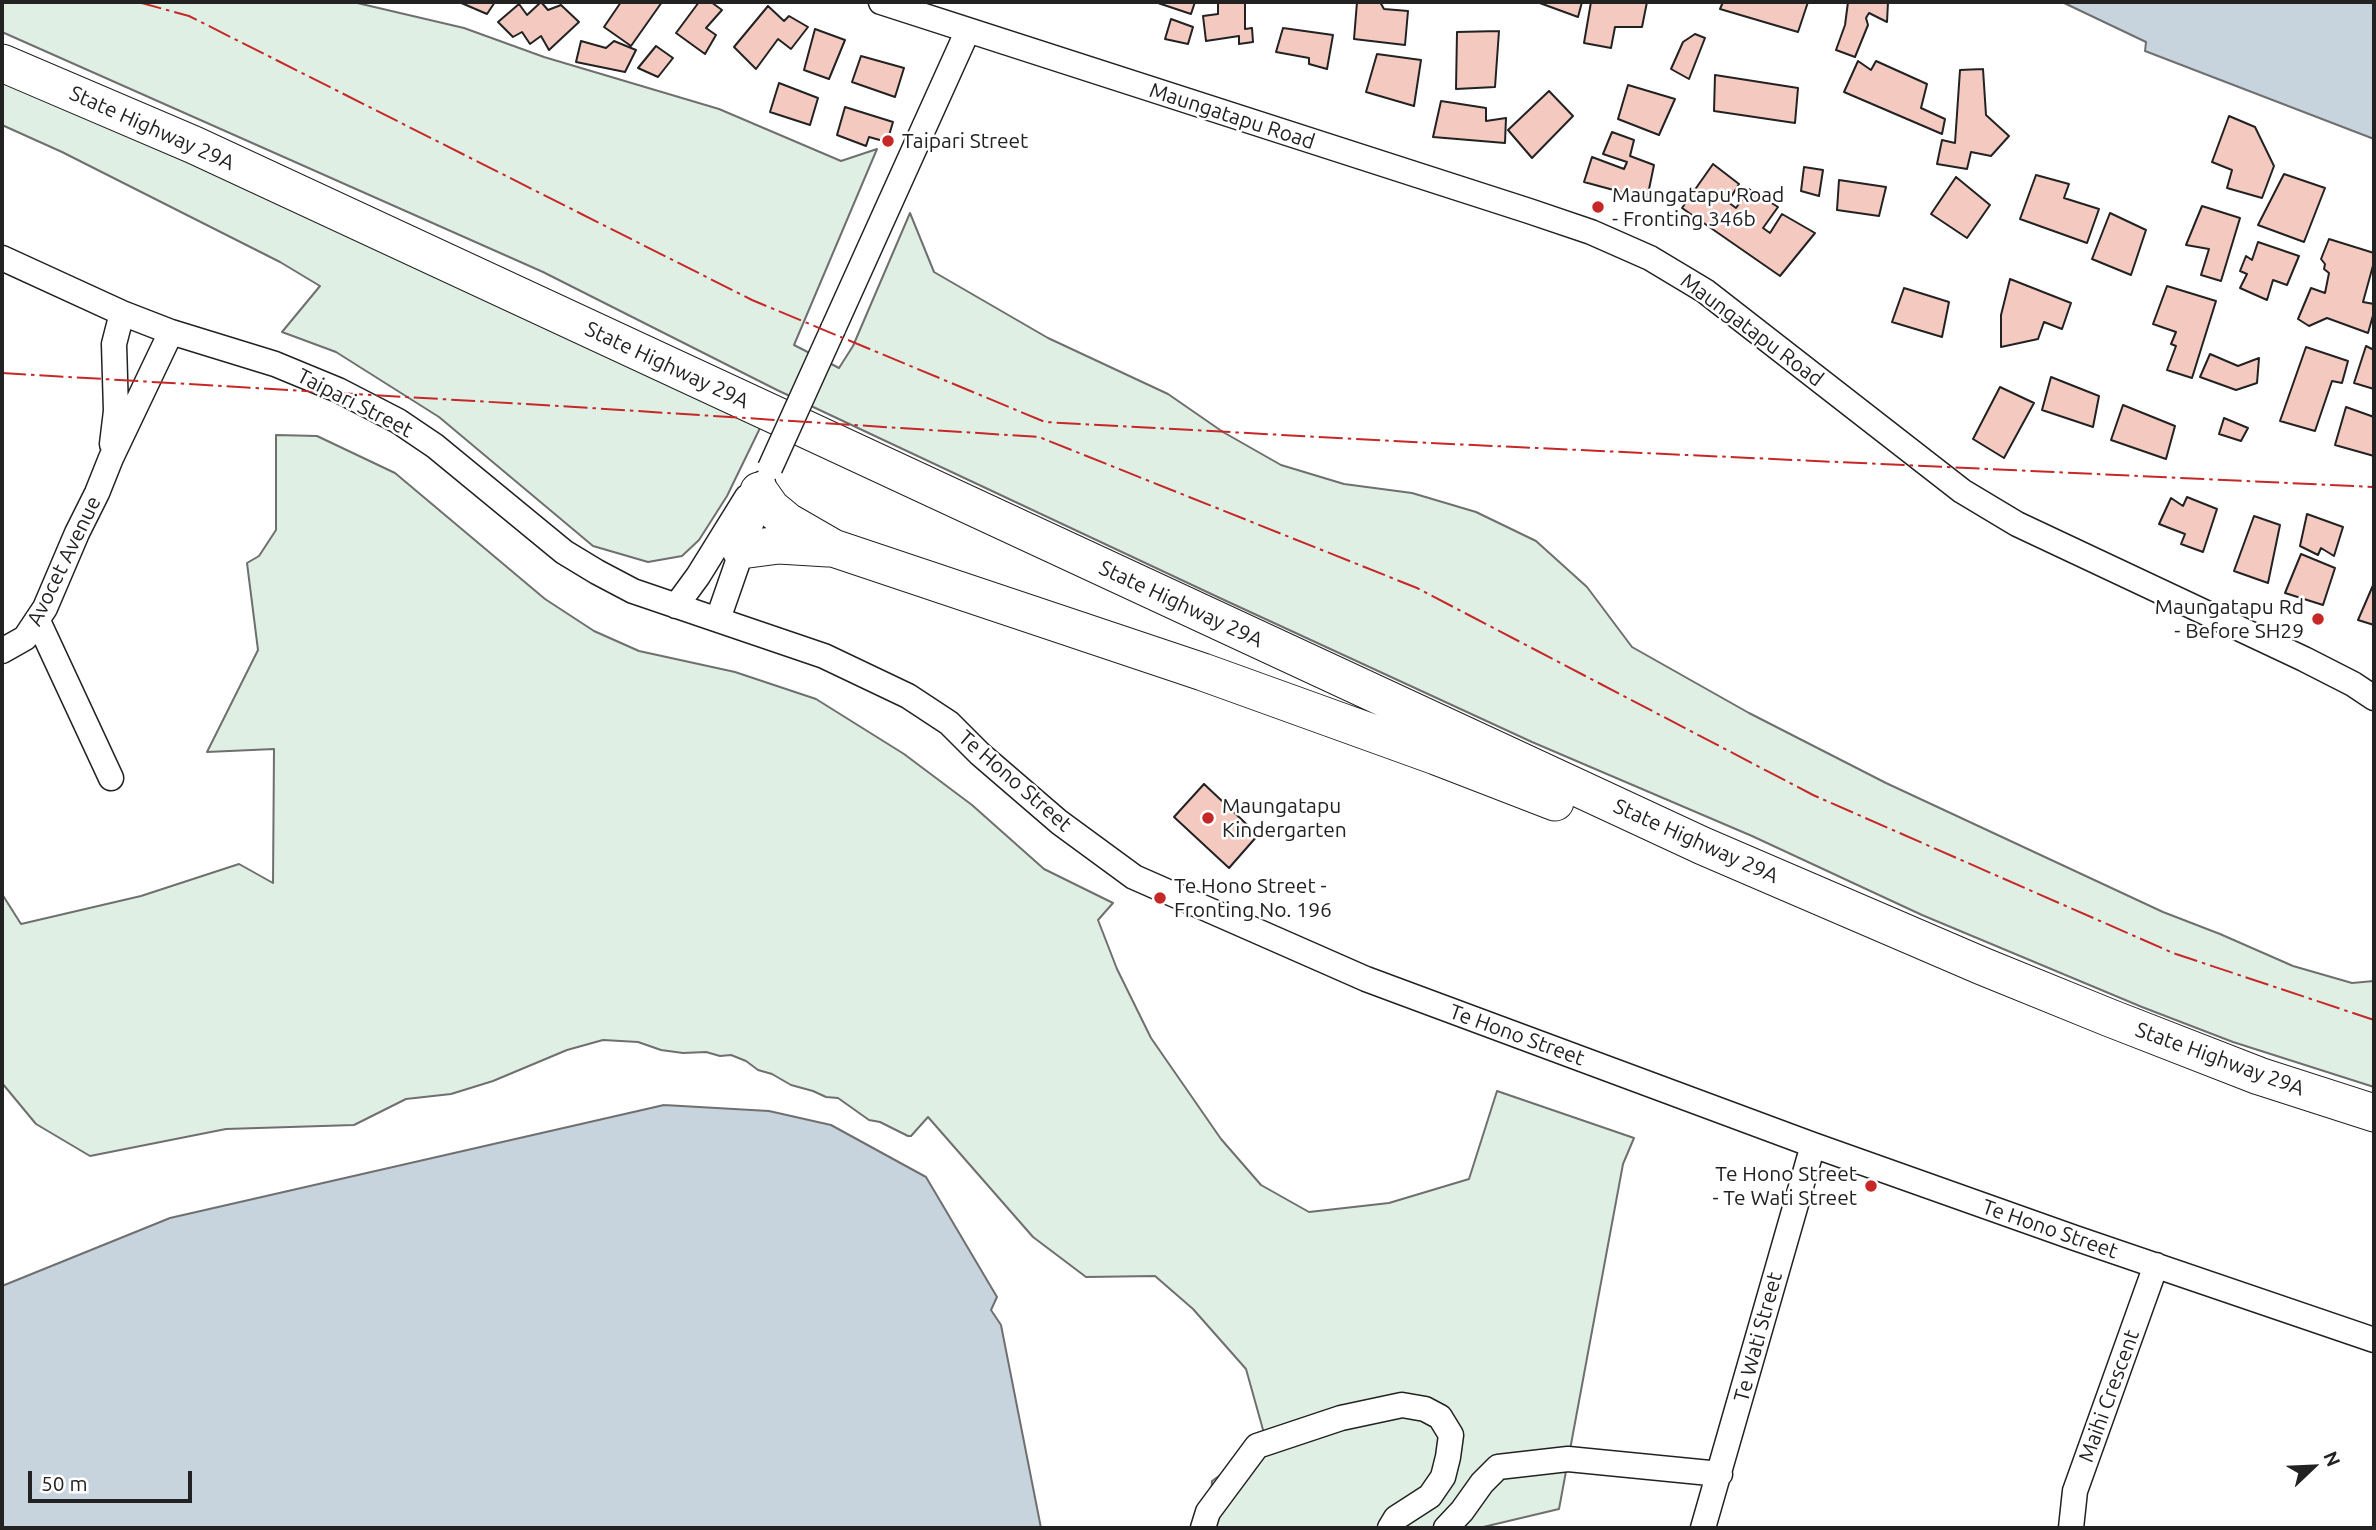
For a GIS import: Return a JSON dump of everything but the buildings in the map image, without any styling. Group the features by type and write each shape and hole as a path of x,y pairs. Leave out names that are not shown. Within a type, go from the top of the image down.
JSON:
{"highway":[{"name":"State Highway 29A","path":"2,63 194,145 1703,846 2110,1018 2259,1076 2374,1113"},
{"path":"765,479 771,509 832,548 1203,672 1436,756 1641,835 1703,846"},
{"path":"741,550 779,545 832,548"}],"street":[{"name":"Maungatapu Road","path":"881,2 1529,211 1591,232 1650,258 1705,291 1962,491 2017,524 2304,659 2374,698"},
{"path":"718,619 765,479 968,30"},
{"name":"Taipari Street","path":"2,258 121,313 171,332 275,364 338,390 398,421 435,446 564,552 597,572 633,591 718,619"},
{"name":"Avocet Avenue","path":"111,458 116,411 114,344 121,313"},
{"name":"Avocet Avenue","path":"2,651 25,638 38,621 171,332"},
{"path":"676,606 698,576 747,496 765,479"},
{"name":"Te Hono Street","path":"718,619 824,656 908,696 949,723 980,754 1059,822 1134,877 1366,979 1813,1145 2374,1340"},
{"path":"38,621 111,778"},
{"name":"Te Wati Street","path":"1703,1528 1813,1145"},
{"name":"Maihi Crescent","path":"2071,1528 2075,1491 2156,1265"},
{"path":"1203,1528 1208,1513 1256,1446 1341,1419 1402,1405 1425,1409 1440,1417 1451,1435 1443,1477 1430,1496 1396,1518 1390,1528"},
{"path":"1446,1528 1482,1483 1498,1468 1568,1459 1720,1474"}],"green space":[{"path":"2,2 353,2 464,28 544,57 719,109 841,161 877,149 794,345 839,368 853,346 910,213 934,272 1048,338 1168,394 1223,432 1281,465 1344,484 1412,493 1476,512 1536,541 1587,587 1632,647 1749,713 1886,783 2163,912 2293,966 2352,983 2374,981 2374,1087 2233,1042 2142,1007 1922,915 1752,836 1532,742 777,390 543,272 2,32"},
{"path":"2,78 762,424 727,496 699,540 682,556 648,562 593,546 439,417 336,352 282,332 320,286 280,262 62,152 2,125"},
{"path":"276,435 317,436 395,473 545,599 594,631 639,651 735,672 816,699 904,754 972,805 1044,869 1113,903 1098,920 1117,969 1151,1038 1221,1139 1261,1185 1309,1212 1389,1203 1469,1179 1497,1091 1634,1138 1623,1164 1559,1509 1479,1528 1209,1528 1212,1481 1267,1444 1246,1369 1193,1309 1155,1276 1086,1277 1033,1237 928,1117 908,1136 880,1122 869,1120 838,1098 826,1097 791,1085 731,1055 683,1053 661,1050 638,1042 603,1040 567,1050 493,1081 451,1094 406,1099 354,1125 226,1129 90,1156 36,1124 2,1083 2,894 21,924 141,896 239,864 273,883 274,749 207,752 258,650 247,563 259,556 276,530"}],"shaded area":[{"path":"2062,2 2374,2 2374,139 2145,51 2146,42"},
{"path":"664,1105 769,1111 831,1125 926,1177 997,1297 991,1310 1001,1325 1041,1528 2,1528 2,1286 170,1218"}],"power":[{"path":"138,2 189,16 752,300 1045,422 1430,443 2374,487"},
{"path":"2,373 1039,437 1417,588 1813,795 2173,953 2374,1020"}],"place":[{"name":"Taipari Street","path":"888,141"},
{"name":"Maungatapu Road - Fronting 346b","path":"1598,207"},
{"name":"Maungatapu Rd - Before SH29","path":"2318,619"},
{"name":"Maungatapu Kindergarten","path":"1208,818"},
{"name":"Te Hono Street - Fronting No. 196","path":"1160,898"},
{"name":"Te Hono Street - Te Wati Street","path":"1871,1186"}]}
